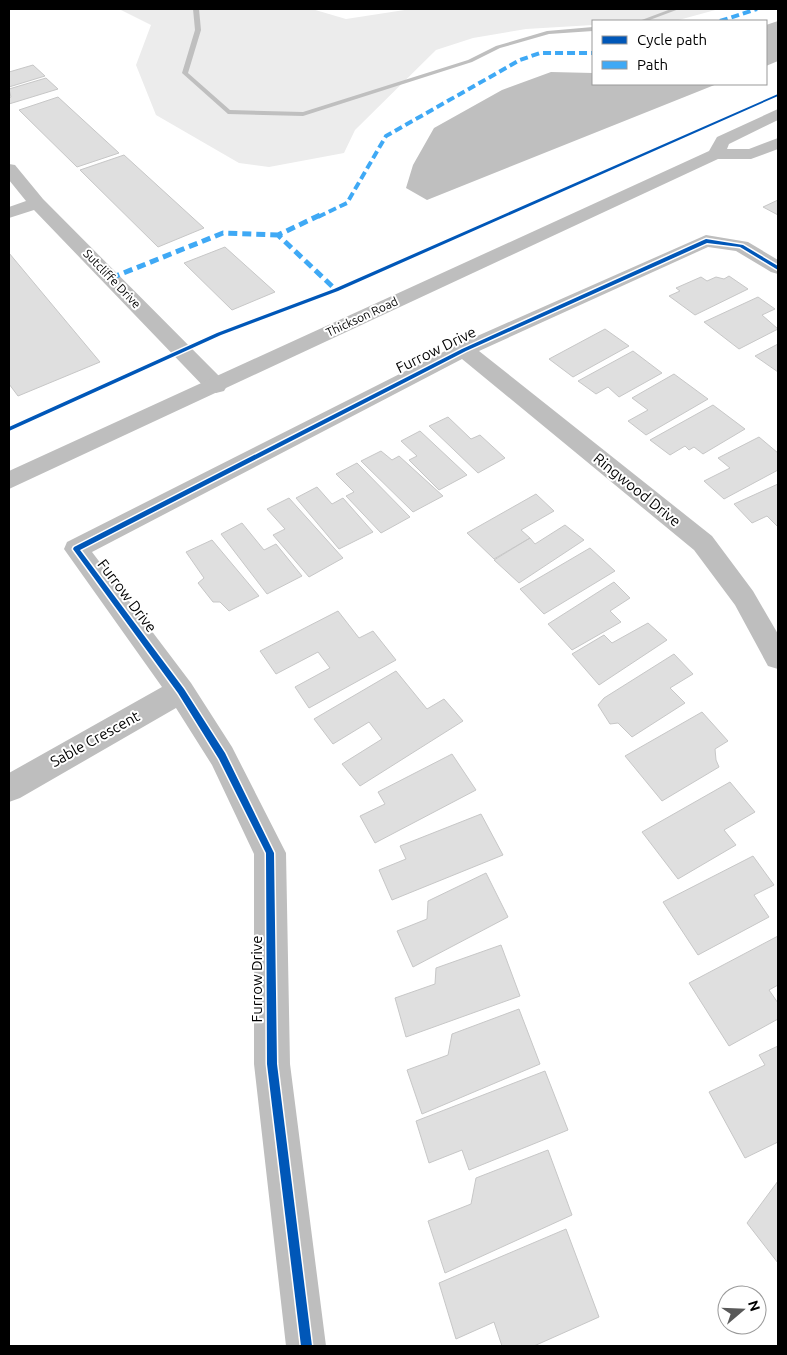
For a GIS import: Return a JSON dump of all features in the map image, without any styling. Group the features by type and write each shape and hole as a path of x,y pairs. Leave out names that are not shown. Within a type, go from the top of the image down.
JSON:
{"street":[{"name":"Thickson Road","path":"715,154 723,141 778,114"},
{"name":"Thickson Road","path":"9,481 715,154 751,154 778,143"},
{"name":"Sutcliffe Drive","path":"9,169 37,203 216,386"},
{"path":"9,213 37,203"},
{"name":"Furrow Drive","path":"306,1346 272,1064 270,853 222,756 181,691 76,550 464,350 706,241 741,246 778,268"},
{"name":"Ringwood Drive","path":"464,350 703,543 744,598 778,658"},
{"name":"Sable Crescent","path":"9,788 181,691"}],"shaded area":[{"path":"119,9 312,9 346,19 411,9 719,9 679,20 592,20 592,25 526,29 473,38 436,50 355,130 344,153 269,167 239,163 156,115 136,65 151,25"},
{"path":"778,21 778,61 767,66 767,25"},
{"path":"551,72 592,73 592,85 714,85 427,200 406,188 413,165 434,128 502,90"}],"building":[{"path":"33,65 45,76 9,87 9,72"},
{"path":"46,78 58,89 9,104 9,98 11,97 9,89"},
{"path":"58,97 119,153 77,167 19,110"},
{"path":"124,155 204,228 158,247 80,170"},
{"path":"778,200 778,215 763,207"},
{"path":"225,247 275,292 232,310 184,263"},
{"path":"9,253 100,362 18,396 9,384"},
{"path":"729,276 748,289 695,315 669,296 680,291 676,288 701,277 707,281 716,277 724,279"},
{"path":"758,297 775,309 762,315 778,329 739,349 704,322"},
{"path":"605,329 629,346 573,377 549,359"},
{"path":"778,344 778,372 755,356"},
{"path":"633,351 662,373 619,397 608,387 596,394 578,381"},
{"path":"674,374 708,399 646,435 628,421 648,410 632,398"},
{"path":"713,405 745,429 703,454 694,447 689,450 685,446 670,455 650,440"},
{"path":"448,417 471,439 480,435 505,458 478,473 429,426"},
{"path":"420,431 467,475 439,490 409,460 417,456 401,441"},
{"path":"759,437 778,453 778,470 724,499 704,481 730,468 718,458"},
{"path":"381,451 392,460 399,456 443,496 413,512 361,461"},
{"path":"357,463 410,517 381,533 346,496 354,492 336,474"},
{"path":"778,484 778,527 767,516 752,523 734,504"},
{"path":"317,487 332,504 343,498 373,532 339,549 296,498"},
{"path":"536,494 554,511 521,530 530,538 494,559 467,533"},
{"path":"289,498 343,558 309,577 273,535 285,529 267,509"},
{"path":"242,523 264,550 276,544 302,576 267,594 221,534"},
{"path":"565,525 584,540 519,583 494,560 530,538 535,544"},
{"path":"212,540 259,596 229,611 220,602 213,602 198,583 204,578 186,552"},
{"path":"590,548 615,571 544,614 520,589"},
{"path":"614,582 630,598 610,611 621,622 572,650 548,624"},
{"path":"338,611 359,638 373,631 396,660 309,708 295,687 330,668 318,652 276,674 260,651"},
{"path":"648,623 667,640 599,685 572,654 604,635 612,643"},
{"path":"674,654 693,674 670,688 685,703 632,737 618,723 610,724 598,705 604,698"},
{"path":"396,671 427,709 444,699 463,721 360,786 342,764 382,739 369,722 333,744 314,719"},
{"path":"702,712 728,741 715,749 719,767 662,801 625,756"},
{"path":"452,754 476,790 375,843 360,816 385,804 378,792"},
{"path":"730,782 755,812 724,830 736,845 678,879 642,832"},
{"path":"481,814 503,855 392,900 379,870 406,859 400,846"},
{"path":"753,856 774,885 754,895 769,917 698,955 663,902"},
{"path":"486,873 508,917 413,967 397,931 427,919 428,901"},
{"path":"778,936 778,985 769,990 778,1003 778,1019 729,1046 689,983"},
{"path":"501,945 520,996 406,1037 395,998 435,984 436,968"},
{"path":"519,1009 540,1064 422,1114 407,1070 448,1055 452,1034"},
{"path":"778,1046 778,1142 745,1158 709,1092 765,1065 759,1055"},
{"path":"545,1071 568,1130 469,1170 462,1150 429,1163 416,1121"},
{"path":"548,1150 572,1215 445,1273 428,1221 471,1204 476,1178"},
{"path":"778,1181 778,1263 747,1223"},
{"path":"566,1229 599,1317 534,1346 502,1346 494,1322 456,1339 439,1283"}],"waterway":[{"path":"196,9 198,30 185,73 228,112 303,114 470,61 498,47 549,32 592,29"},
{"path":"645,20 676,9"}],"marked path":[{"path":"723,20 757,9"},
{"path":"336,290 278,235 347,203 386,136 520,60 540,53 592,53"},
{"path":"111,278 223,233 278,235"}],"cycle path":[{"path":"9,429 219,334 336,290 778,95"},
{"path":"306,1346 272,1064 270,853 222,756 181,691 76,549 464,350 706,241 741,246 778,268"}]}
